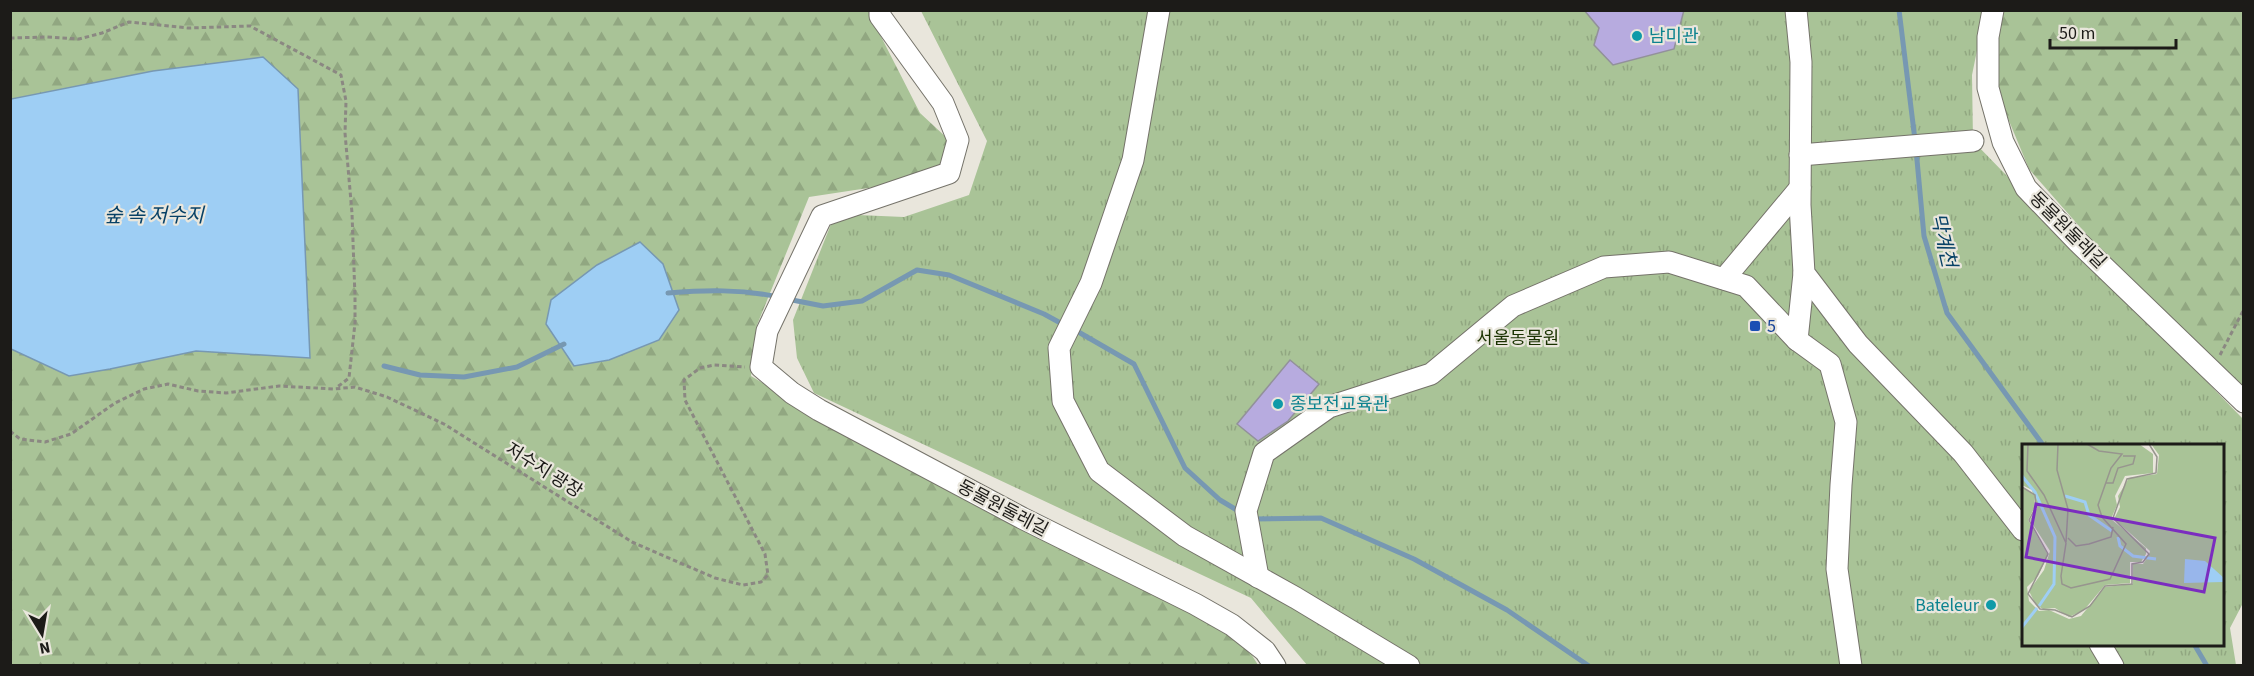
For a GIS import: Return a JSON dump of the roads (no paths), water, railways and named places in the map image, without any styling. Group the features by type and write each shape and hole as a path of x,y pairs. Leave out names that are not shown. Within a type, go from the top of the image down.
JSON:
{"street":[{"name":"동물원둘레길","path":"880,10 880,16 943,103 958,140 949,173 822,216 767,331 762,367 792,393 819,410 1022,518 1195,604 1232,625 1266,651 1275,666"},
{"path":"1159,10 1133,160 1091,283 1059,348 1063,401 1099,471 1185,536 1409,666"},
{"path":"1796,10 1802,62 1800,188 1804,273 1797,340"},
{"name":"동물원둘레길","path":"1993,10 1988,37 1988,88 2003,142 2026,188 2078,242 2244,402"},
{"path":"1800,154 1973,141"},
{"path":"1724,279 1800,188"},
{"path":"1258,577 1248,520 1264,453 1329,407 1431,374 1513,306 1604,267 1669,262 1746,286 1797,340 1830,364 1846,422 1838,569 1851,666"},
{"path":"1804,273 1858,344 1963,453 2022,529"},
{"path":"2101,646 2113,666"}],"water":[{"name":"숲 속 저수지","path":"263,57 298,89 310,358 196,351 69,376 11,349 11,99 153,71"},
{"path":"640,242 663,264 679,310 659,340 609,360 574,366 546,324 551,300 597,265"}],"waterway":[{"name":"막계천","path":"1899,10 1915,140"},
{"name":"막계천","path":"1916,149 1924,236 1947,313 2042,444"},
{"path":"787,299 823,306 862,301 917,270 949,275 1044,314 1066,326"},
{"path":"668,293 723,291 778,297"},
{"path":"1075,330 1134,364 1185,468 1220,500 1240,512"},
{"path":"384,366 420,375 464,377 517,367 564,344"},
{"path":"1254,519 1321,518 1414,559 1507,610 1589,666"},
{"name":"막계천","path":"2195,646 2207,666"}],"place":[{"name":"남미관","path":"1637,36"},
{"name":"5","path":"1755,326"},
{"name":"종보전교육관","path":"1278,404"},
{"name":"Bateleur","path":"1991,605"}],"park label":[{"name":"서울동물원","path":"1518,338"}]}
